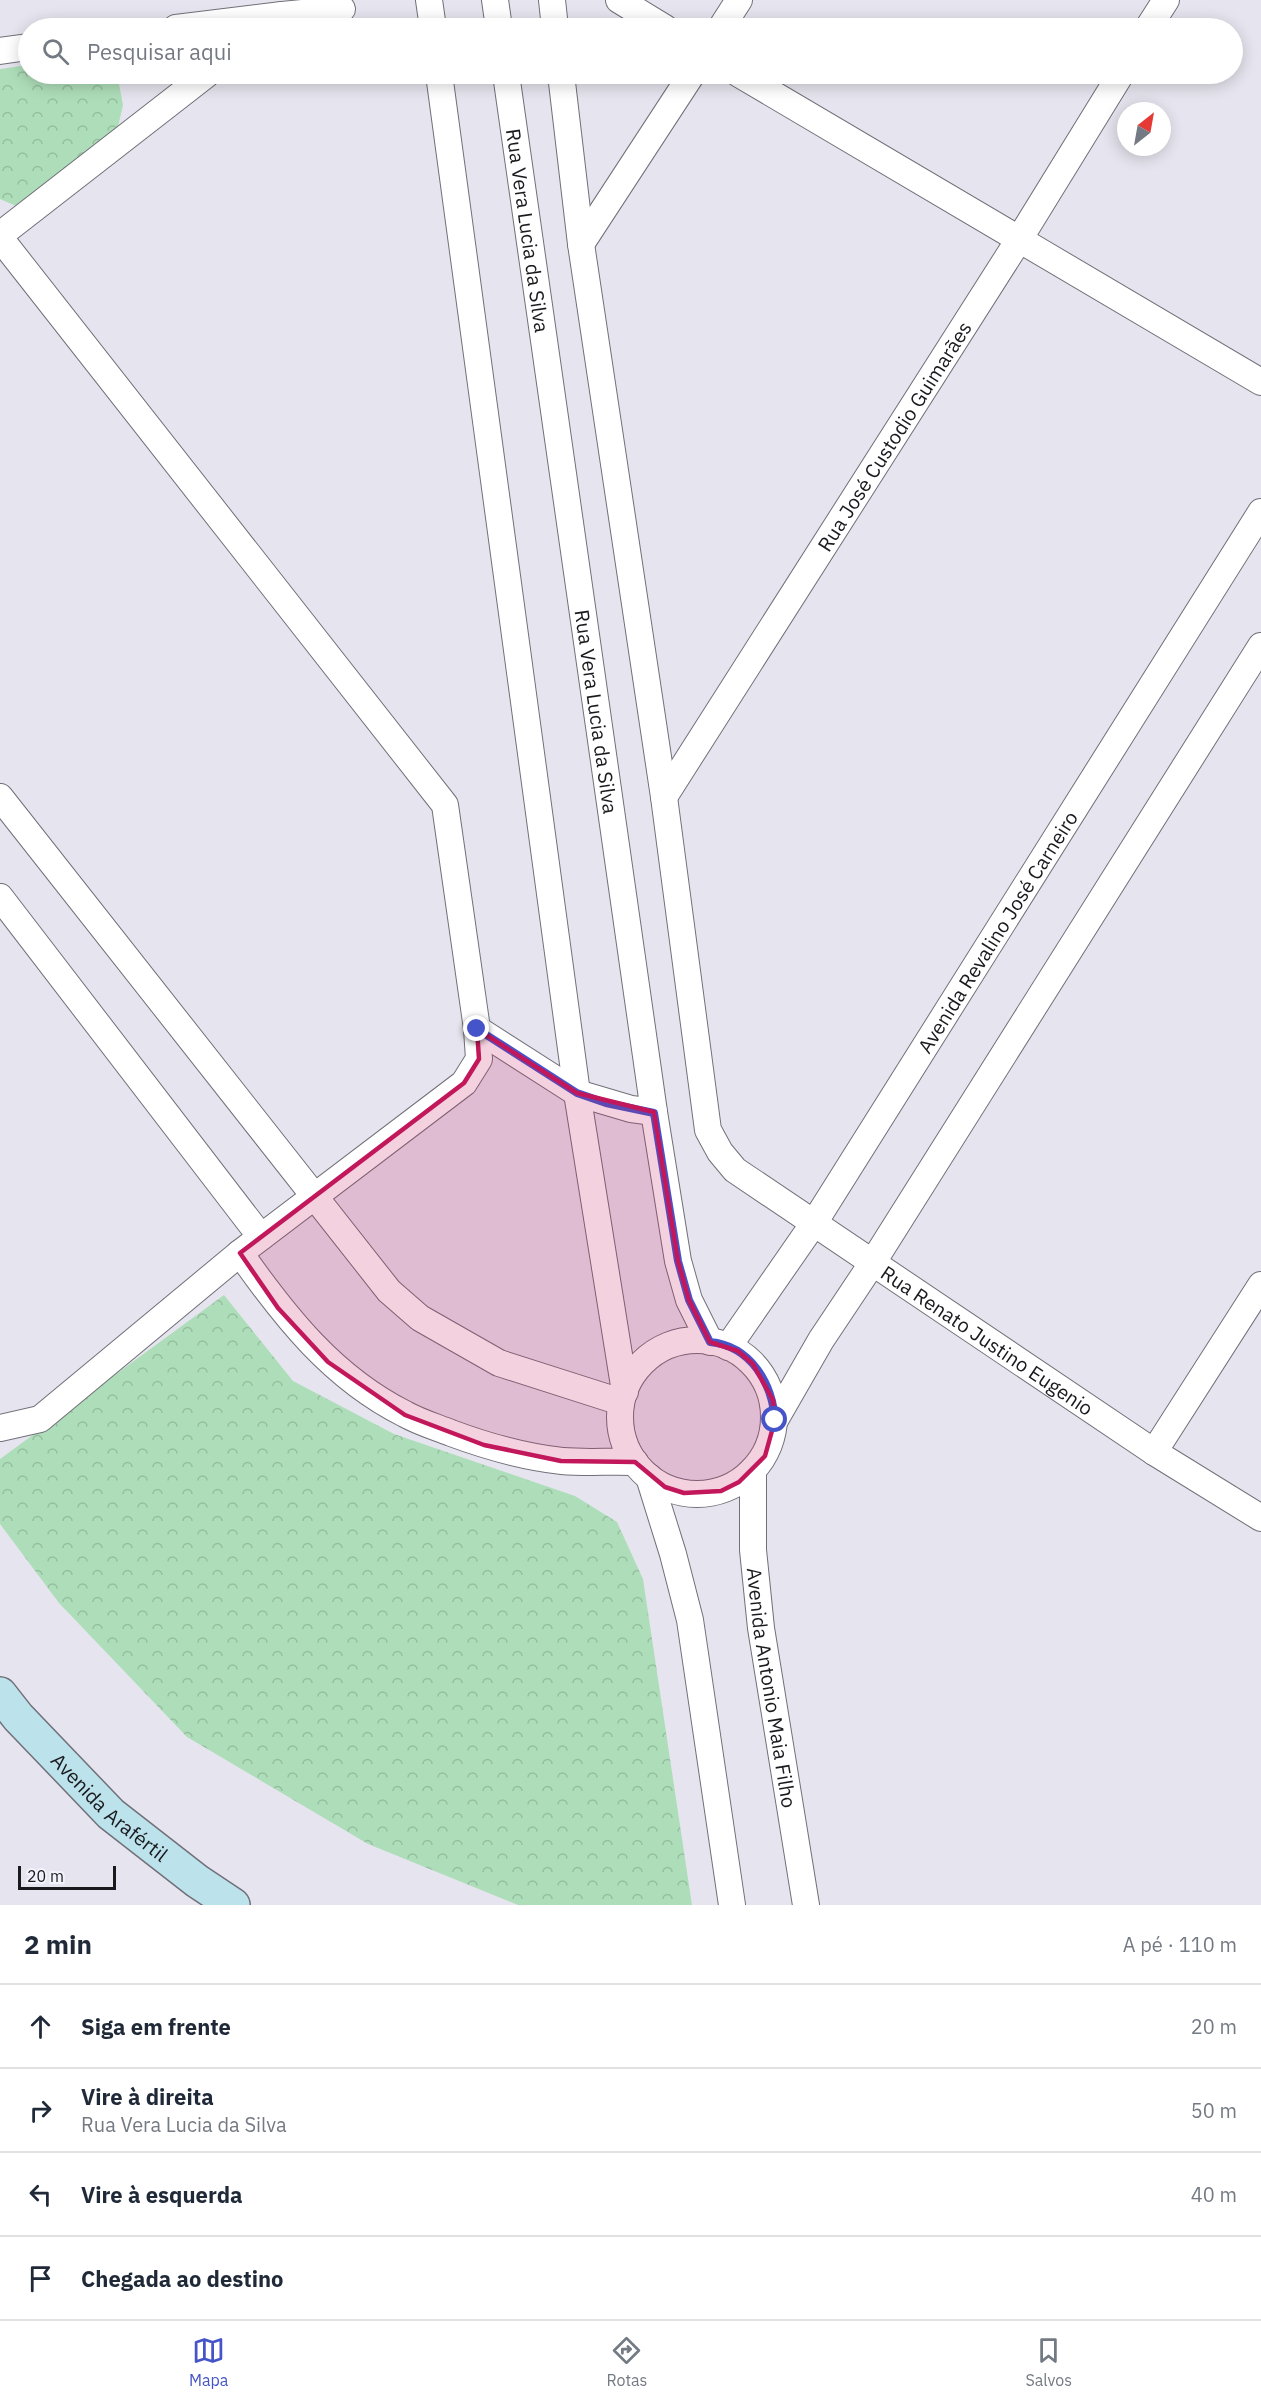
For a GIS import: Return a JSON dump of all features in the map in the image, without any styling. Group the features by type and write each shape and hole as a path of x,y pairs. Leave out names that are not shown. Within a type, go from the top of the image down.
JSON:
{"street":[{"path":"429,0 432,18"},
{"path":"495,0 498,18"},
{"path":"552,0 554,18"},
{"path":"619,0 649,18"},
{"path":"727,18 739,0"},
{"path":"1154,18 1166,0"},
{"path":"295,18 342,9"},
{"path":"0,51 18,48"},
{"path":"0,1428 40,1419 240,1253 464,1083 479,1059 477,1029 445,805 0,237 194,84"},
{"path":"440,84 577,1093 623,1397"},
{"name":"Rua Vera Lucia da Silva","path":"507,84 654,1113 678,1261 689,1300 719,1345"},
{"path":"562,84 581,244 664,797"},
{"path":"581,244 685,84"},
{"path":"757,84 1261,382"},
{"name":"Rua José Custodio Guimarães","path":"664,797 1020,238 1114,84"},
{"name":"Avenida Revalino José Carneiro","path":"719,1345 814,1223 1261,512"},
{"path":"775,1420 821,1341 1261,646"},
{"path":"0,797 389,1291 420,1318 499,1363 623,1397"},
{"name":"Rua Renato Justino Eugenio","path":"664,797 708,1130 720,1152 735,1170 1154,1452 1261,1518"},
{"path":"0,897 261,1237"},
{"path":"477,1029 577,1093 606,1103 654,1113"},
{"path":"240,1253 278,1308 328,1362 359,1387 405,1415 484,1446 561,1461 642,1469 665,1487 684,1493 703,1494 722,1491 739,1482 765,1456 772,1438 775,1420 773,1400 765,1381 753,1364 738,1351 719,1345 697,1340 677,1342 657,1351 641,1364 628,1382 623,1397 620,1422 625,1443 642,1469 673,1554 690,1620 732,1905"},
{"path":"1154,1452 1261,1285"},
{"name":"Avenida Antonio Maia Filho","path":"753,1470 753,1550 761,1628 806,1905"},
{"name":"Avenida Arafértil","path":"0,1694 18,1717 111,1814 197,1881 233,1905"}],"highlighted area":[{"path":"477,1029 577,1093 654,1112 678,1261 689,1300 710,1342 738,1351 753,1364 773,1400 775,1420 765,1456 739,1482 721,1491 684,1493 665,1487 635,1462 561,1461 484,1445 405,1415 328,1362 278,1308 240,1253 464,1083 479,1059"}],"green space":[{"path":"18,66 18,84 119,84 123,105 117,131 16,206 0,199 0,69"},
{"path":"224,1295 293,1381 394,1434 575,1496 617,1522 643,1579 692,1905 518,1905 368,1844 187,1737 59,1603 0,1524 0,1459"}],"route":[{"path":"477,1029 577,1093 606,1103 654,1113 678,1261 689,1300 710,1342 719,1343 738,1351 753,1364 765,1381 773,1400 775,1420"}]}
